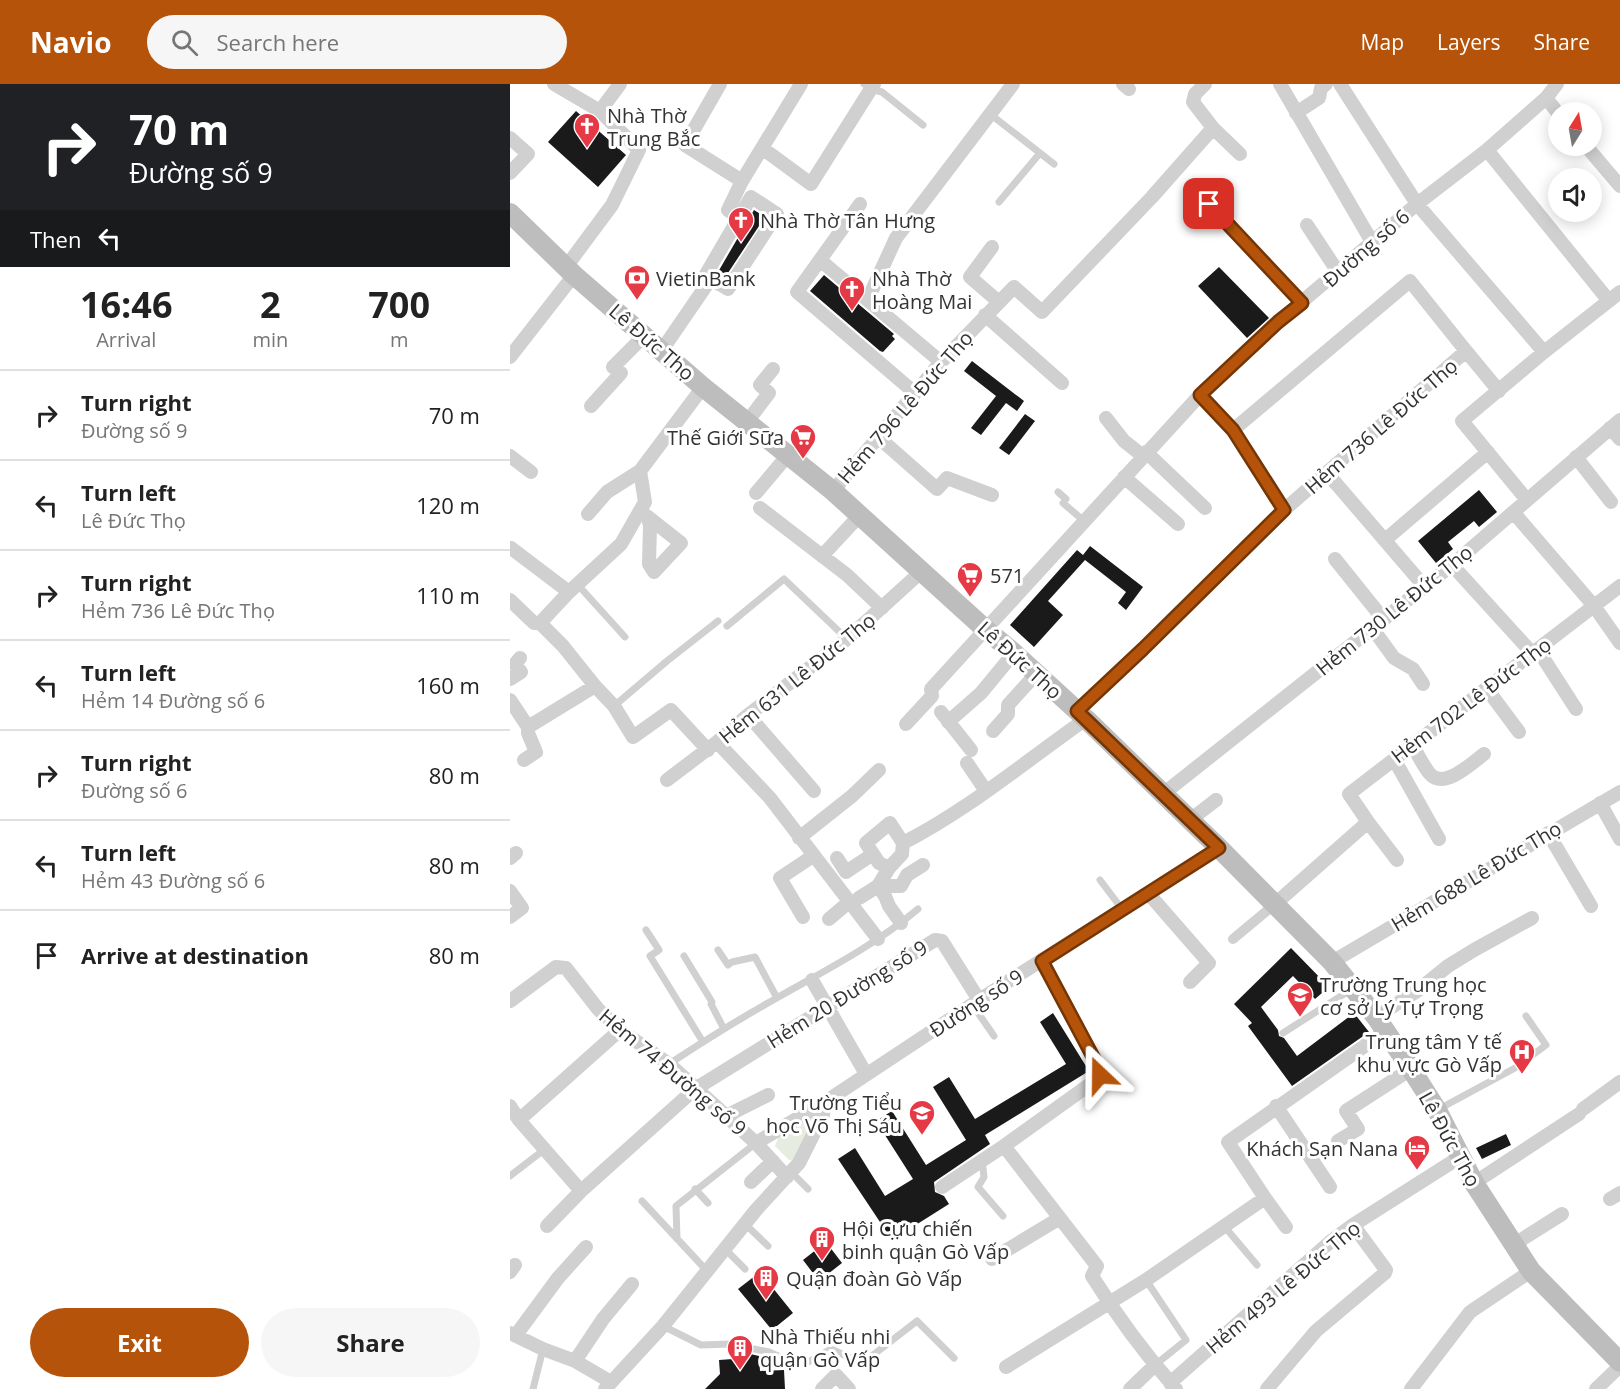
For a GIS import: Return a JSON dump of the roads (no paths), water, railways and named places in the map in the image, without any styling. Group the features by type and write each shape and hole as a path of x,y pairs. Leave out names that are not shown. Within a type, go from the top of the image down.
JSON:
{"main road":[{"name":"Lê Đức Thọ","path":"511,215 570,271 703,387 833,491 1014,653 1082,715 1219,848 1332,962 1381,1024 1411,1069 1437,1110 1474,1183 1530,1270 1620,1364"}],"street":[{"path":"510,357 570,271 612,205 639,150 600,111 554,84"},
{"path":"600,111 620,84"},
{"path":"720,84 685,145 742,181"},
{"path":"739,217 728,210 742,181 801,84"},
{"path":"868,299 896,238 1013,84"},
{"path":"1205,84 1195,94 1193,102 1213,128 1239,154"},
{"path":"1280,84 1372,242"},
{"path":"1296,113 1319,98 1321,87 1326,84"},
{"path":"1340,84 1417,204 1544,352"},
{"name":"Đường số 6","path":"906,724 932,696 931,689 985,628 1200,395 1278,322 1417,204 1487,150 1546,98 1557,84"},
{"path":"762,148 811,184 870,86"},
{"path":"1546,98 1549,102"},
{"name":"Hẻm 796 Lê Đức Thọ","path":"833,491 941,362 1014,287 1042,312 1213,128"},
{"path":"510,138 528,154 510,172"},
{"path":"1487,150 1615,297 1544,352 1462,421 1527,500"},
{"path":"1594,156 1620,186"},
{"path":"751,197 777,214 728,289 710,280 705,276 751,197"},
{"path":"860,204 797,292 915,393"},
{"path":"1209,204 1302,303"},
{"path":"1306,225 1338,272"},
{"path":"992,247 970,277 999,302"},
{"path":"820,260 941,362"},
{"path":"662,350 710,280"},
{"path":"1233,430 1410,280 1467,351"},
{"path":"986,315 1062,383"},
{"path":"591,406 621,373 613,366 645,335"},
{"name":"Hẻm 736 Lê Đức Thọ","path":"903,843 924,832 986,791 1082,715 1143,649 1284,510 1467,351 1498,391"},
{"path":"747,422 769,393 760,386 773,369"},
{"path":"588,514 607,492 640,471 703,387"},
{"path":"1200,395 1233,430 1284,510"},
{"path":"1107,418 1124,441 1144,454 1205,508"},
{"path":"1615,424 1620,439"},
{"name":"Hẻm 730 Lê Đức Thọ","path":"1163,794 1452,565 1615,424"},
{"path":"878,437 937,489 947,478 992,495"},
{"path":"1385,540 1488,452"},
{"path":"756,493 788,455"},
{"path":"510,456 531,472"},
{"path":"1576,457 1611,502"},
{"path":"540,623 621,544 644,514 645,502 640,471"},
{"path":"1327,473 1424,586"},
{"path":"1124,477 1178,524"},
{"path":"760,508 847,575 882,608"},
{"path":"1514,513 1594,606 1620,643"},
{"path":"822,556 860,515"},
{"path":"511,548 573,589"},
{"path":"1335,559 1384,620"},
{"path":"1452,565 1535,652 1576,709"},
{"name":"Hẻm 631 Lê Đức Thọ","path":"667,780 847,639 922,570"},
{"name":"Hẻm 702 Lê Đức Thọ","path":"1397,860 1349,794 1620,586"},
{"path":"510,600 534,623 540,623 563,646 614,706 633,737 671,710 770,798 813,856 854,900 878,939"},
{"path":"1373,629 1394,658 1413,669 1424,684"},
{"path":"986,791 945,717 981,693 1014,653"},
{"path":"510,679 521,672 514,664 520,658"},
{"path":"993,731 1008,714 1008,705 1036,674"},
{"path":"510,684 513,690 510,700 528,727 528,733 536,752 524,760"},
{"path":"528,727 595,686"},
{"path":"1487,689 1519,732"},
{"path":"748,715 814,791"},
{"path":"1412,745 1430,775 1437,779 1453,776 1484,754"},
{"path":"1394,759 1439,839"},
{"path":"799,838 852,796 879,770"},
{"name":"Hẻm 688 Lê Đức Thọ","path":"1332,962 1620,792"},
{"path":"1190,820 1216,800"},
{"path":"1600,803 1620,839"},
{"path":"1233,939 1368,822"},
{"path":"829,919 878,886 889,868 902,854 903,843 890,823 846,872 837,858"},
{"path":"1548,833 1591,906"},
{"name":"Đường số 9","path":"756,1143 825,1102 976,1002 1219,848"},
{"path":"869,849 879,863 889,868"},
{"path":"803,916 780,878 813,856"},
{"path":"878,886 901,886 907,875 923,865"},
{"path":"878,886 901,923"},
{"path":"510,891 522,908 510,917"},
{"path":"1148,893 1209,963 1191,982"},
{"path":"1286,1227 1228,1142 1381,1024 1448,966 1532,918"},
{"name":"Hẻm 20 Đường số 9","path":"547,1226 581,1191 695,1089 938,939 942,941 976,1002"},
{"path":"942,1187 1004,1146 1100,1075 1099,1068 1042,961"},
{"name":"Hẻm 74 Đường số 9","path":"510,1001 556,967 566,969 598,1009 620,1030 669,1064 756,1143"},
{"path":"812,980 866,1074"},
{"path":"519,1120 620,1030"},
{"path":"1338,1141 1358,1129 1346,1111 1411,1069"},
{"path":"1474,1183 1581,1112 1620,1082"},
{"path":"726,1116 768,1095"},
{"path":"586,1247 513,1334 575,1361 608,1386 663,1326 724,1249 799,1163 824,1115 825,1102"},
{"path":"510,1106 519,1120 581,1191"},
{"path":"1276,1106 1330,1187"},
{"path":"756,1143 789,1175"},
{"path":"1004,1146 1097,1266 1092,1276 1109,1303 1173,1386"},
{"name":"Hẻm 493 Lê Đức Thọ","path":"1173,1386 1330,1242 1460,1157"},
{"path":"751,1182 773,1161"},
{"path":"1006,1367 1146,1280 1265,1198"},
{"path":"1513,1245 1562,1214"},
{"path":"992,1259 1060,1218"},
{"path":"1267,1389 1316,1331 1386,1273 1353,1225"},
{"path":"1411,1389 1470,1312 1530,1270"},
{"path":"575,1361 603,1319 632,1284"},
{"path":"1596,1389 1620,1364"},
{"path":"1130,1389 1155,1365"},
{"path":"822,1389 836,1375 849,1389"}],"lane":[{"path":"870,86 882,92 923,125"},
{"path":"990,114 1054,164"},
{"path":"999,202 1040,153"},
{"path":"1058,492 1066,499 1063,503 1084,521"},
{"path":"727,626 784,579 847,639"},
{"path":"573,589 625,638"},
{"path":"614,706 718,621"},
{"path":"1100,880 1122,909"},
{"path":"669,1064 724,1029 812,980 878,939 918,909"},
{"path":"646,930 659,950 650,956 703,1042"},
{"path":"718,950 728,965 755,957 777,998"},
{"path":"684,956 712,1002 724,1029"},
{"path":"1283,1033 1354,988"},
{"path":"976,1002 994,1036"},
{"path":"1437,1110 1515,1068 1546,1045 1526,1016"},
{"path":"677,1239 675,1208 756,1143"},
{"path":"510,1176 544,1149"},
{"path":"982,1160 984,1177 978,1187 1003,1216"},
{"path":"789,1175 808,1189"},
{"path":"696,1190 708,1203"},
{"path":"642,1201 707,1271"},
{"path":"745,1224 768,1246"},
{"path":"1224,1226 1257,1265"},
{"path":"724,1249 745,1269"},
{"path":"1146,1280 1186,1340 1155,1365"},
{"path":"663,1326 701,1345 730,1344 770,1352 798,1365 803,1365 831,1348 859,1362 864,1362 920,1322 954,1358"},
{"path":"533,1389 543,1349"}],"place":[{"name":"Nhà Thờ Trung Bắc","path":"587,149"},
{"name":"Nhà Thờ Tân Hưng","path":"741,243"},
{"name":"VietinBank","path":"637,301"},
{"name":"Nhà Thờ Hoàng Mai","path":"852,312"},
{"name":"Thế Giới Sữa","path":"803,460"},
{"name":"571","path":"970,598"},
{"name":"Trường Trung học cơ sở Lý Tự Trọng","path":"1300,1018"},
{"name":"Trung tâm Y tế khu vực Gò Vấp","path":"1522,1075"},
{"name":"Trường Tiểu học Võ Thị Sáu","path":"922,1136"},
{"name":"Khách Sạn Nana","path":"1417,1171"},
{"name":"Hội Cựu chiến binh quận Gò Vấp","path":"822,1262"},
{"name":"Quận đoàn Gò Vấp","path":"766,1301"},
{"name":"Nhà Thiếu nhi quận Gò Vấp","path":"740,1371"}]}
